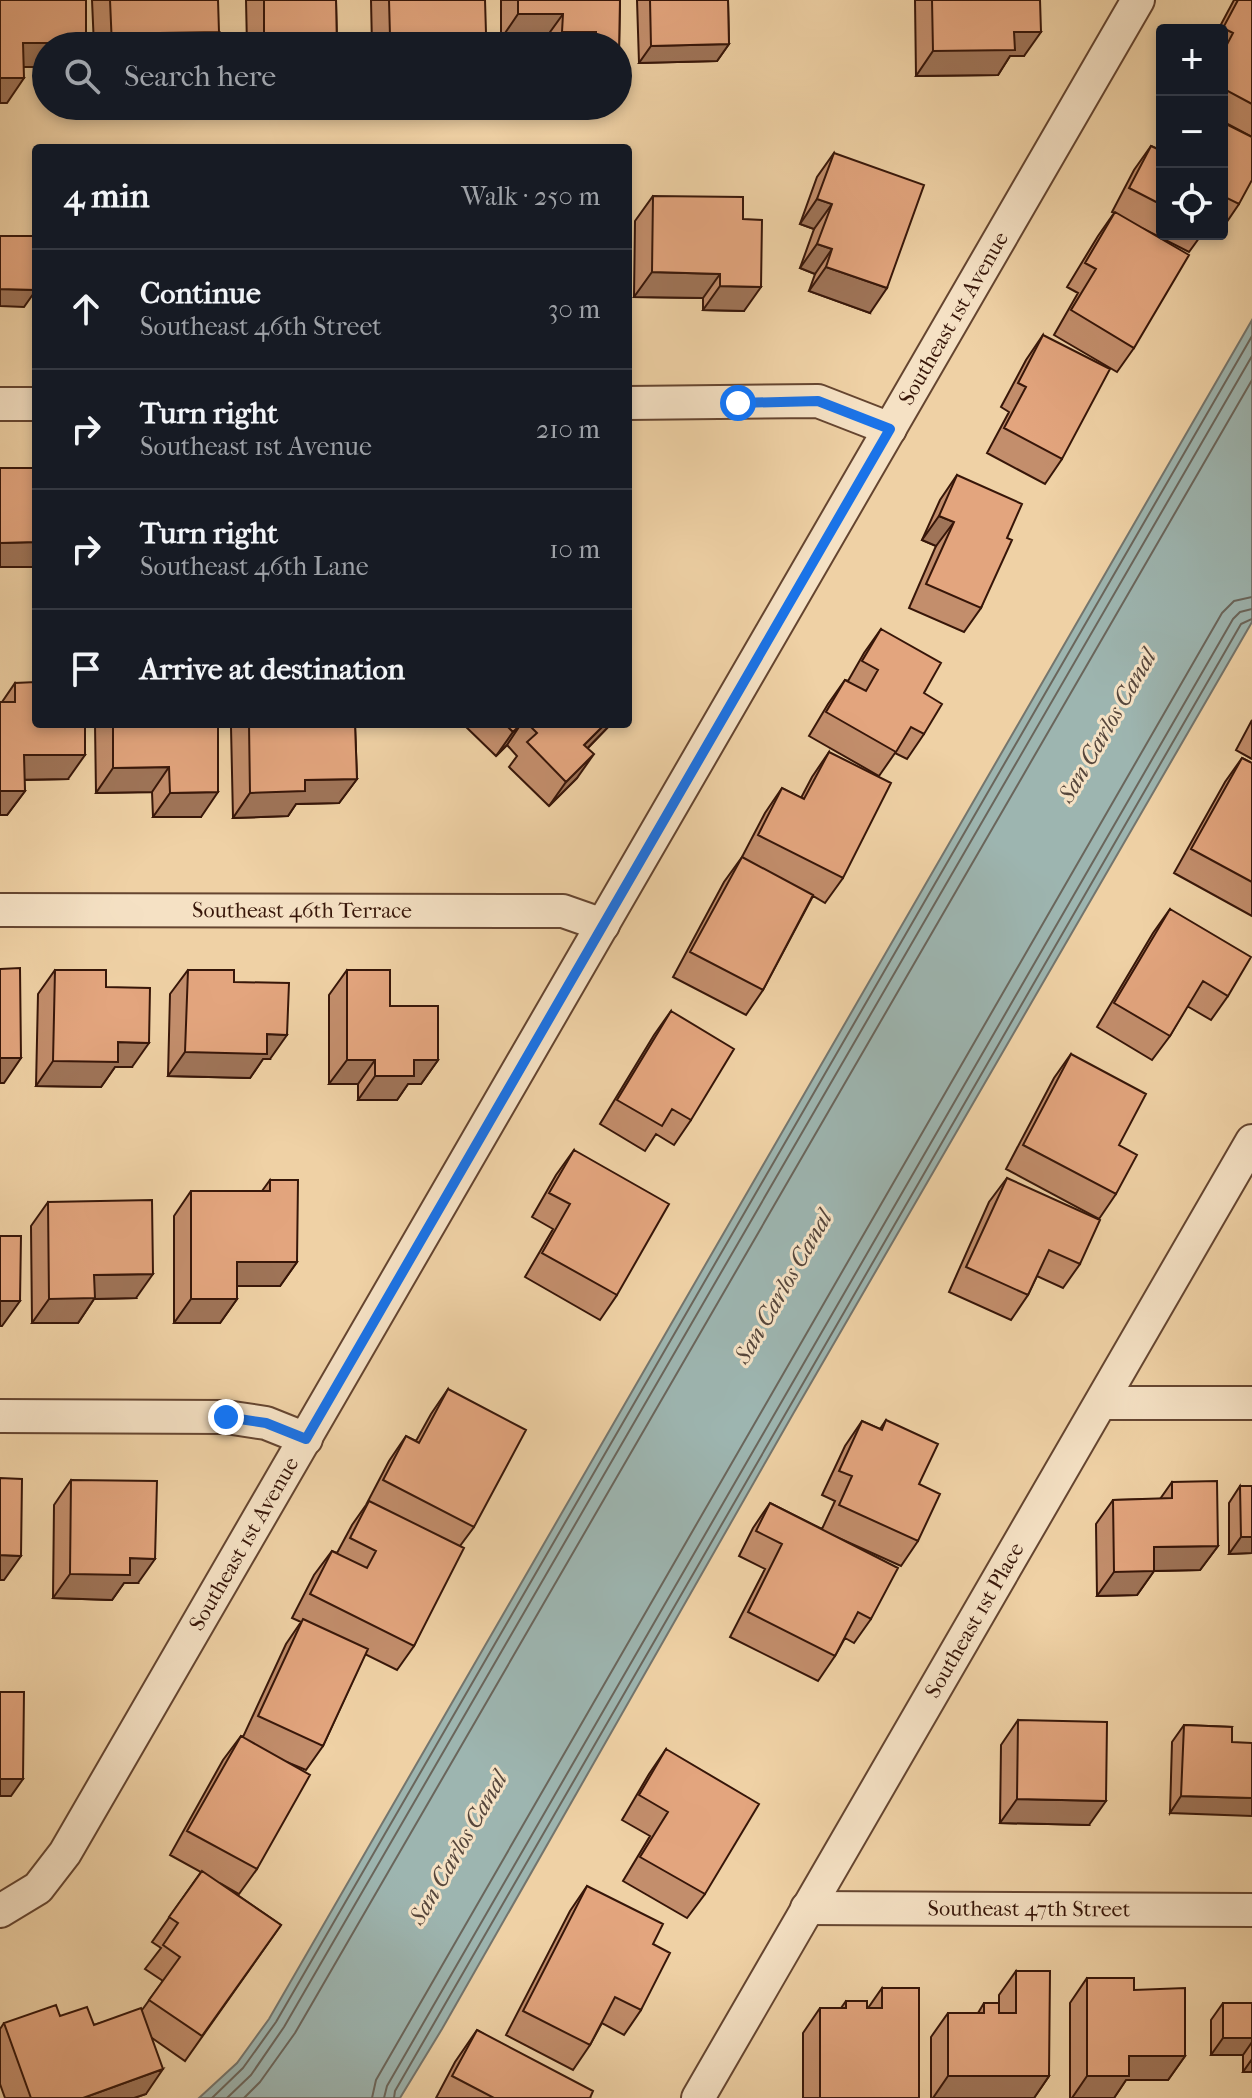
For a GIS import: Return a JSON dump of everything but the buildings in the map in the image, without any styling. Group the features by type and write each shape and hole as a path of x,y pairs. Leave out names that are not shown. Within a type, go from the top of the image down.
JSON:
{"street":[{"name":"Southeast 1st Avenue","path":"3,1910 38,1888 65,1853 1138,0"},
{"path":"632,403 818,401 890,429"},
{"path":"0,404 32,404"},
{"name":"Southeast 46th Terrace","path":"0,910 563,911 603,925"},
{"name":"Southeast 1st Place","path":"698,2098 1252,1141"},
{"path":"1101,1403 1252,1403"},
{"path":"0,1416 226,1417 266,1423 306,1439"},
{"name":"Southeast 47th Street","path":"807,1908 1252,1910"}],"water":[{"name":"San Carlos Canal","path":"1252,320 1252,622 793,1414 442,2029 400,2098 199,2098 237,2063 269,2019"}],"route":[{"path":"226,1417 266,1423 306,1439 890,429 818,401 738,403"}]}
